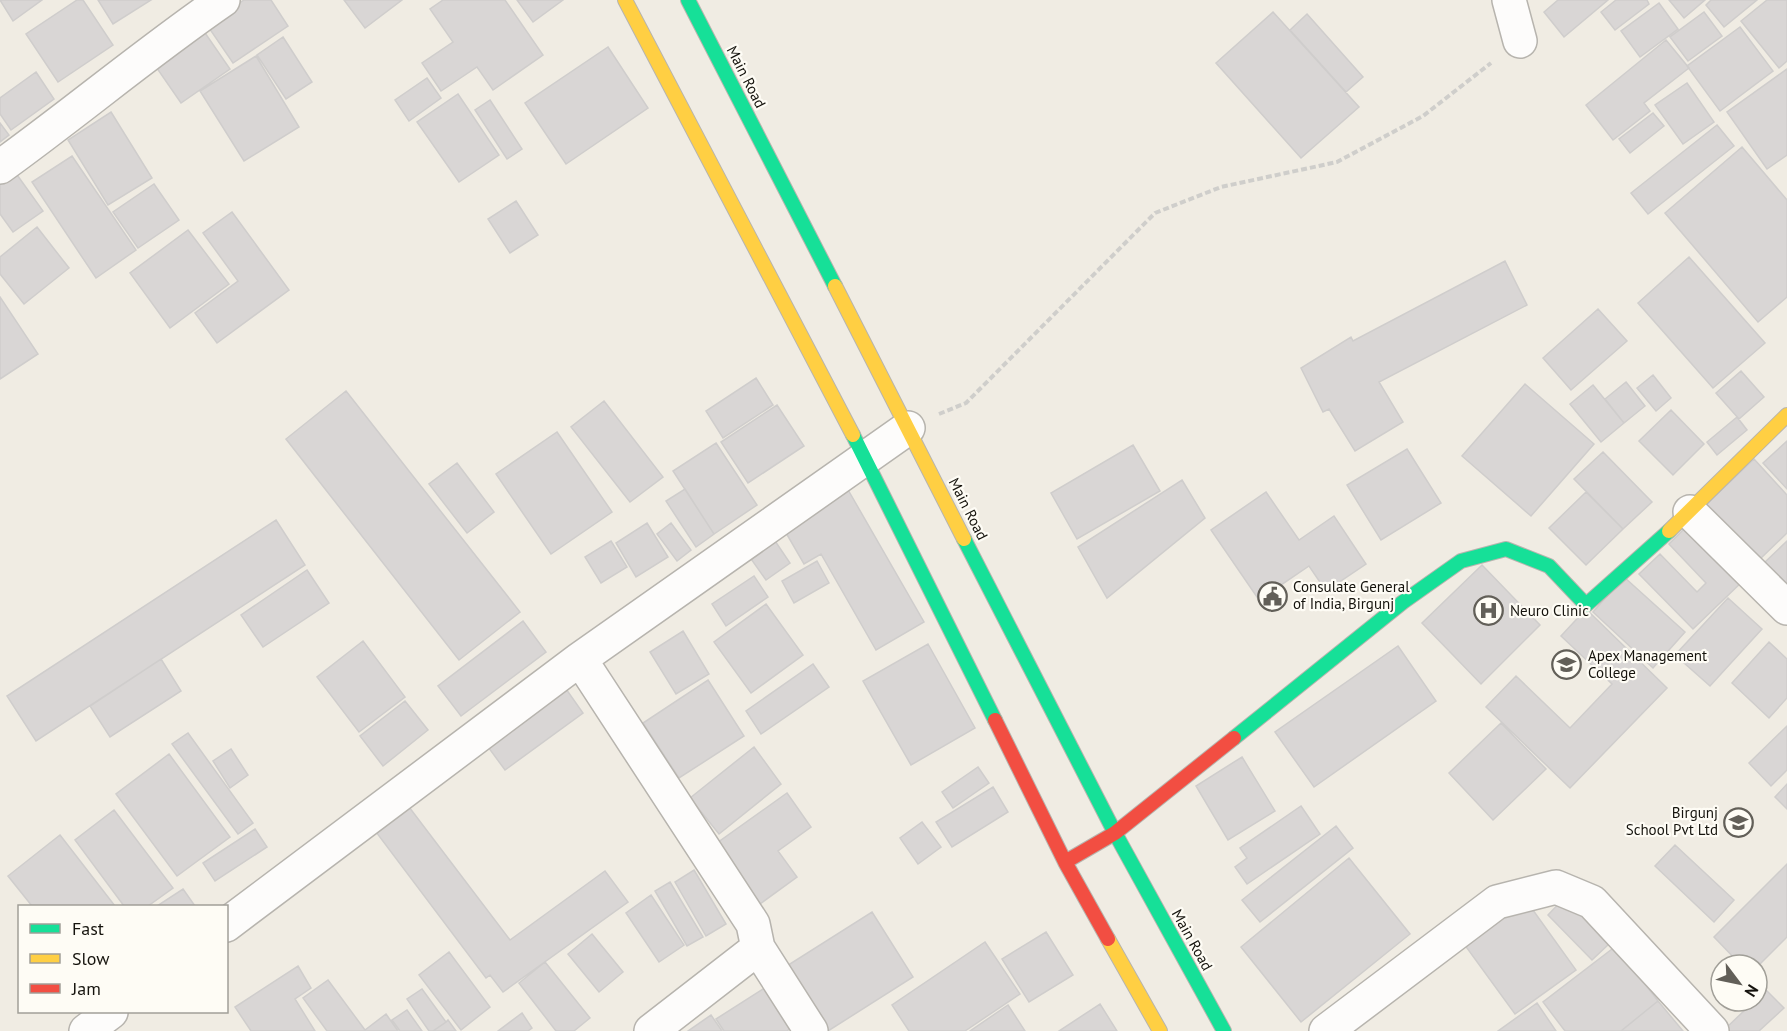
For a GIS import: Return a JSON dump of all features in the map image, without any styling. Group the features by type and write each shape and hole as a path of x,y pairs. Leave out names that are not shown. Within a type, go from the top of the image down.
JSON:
{"main road":[{"path":"625,0 865,458 1065,862 1160,1031"},
{"name":"Main Road","path":"688,0 1115,833 1224,1031"},
{"path":"1065,862 1115,833 1403,602 1461,561 1506,549 1549,566 1586,605 1690,512 1787,414"}],"street":[{"path":"0,167 68,118 171,36 223,0"},
{"path":"1509,0 1520,41"},
{"path":"228,923 579,659 908,428"},
{"path":"1690,512 1787,608"},
{"path":"579,659 753,924 758,948 811,1031"},
{"path":"1326,1031 1497,902 1556,887 1592,902 1712,1031"},
{"path":"651,1031 758,948"},
{"path":"86,1031 108,1013"}],"path":[{"path":"908,428 966,403 1155,213 1221,187 1337,162 1423,116 1520,41"}],"building":[{"path":"0,0 42,0 13,21"},
{"path":"77,0 83,0 113,45 58,82 26,34"},
{"path":"98,0 151,0 113,24"},
{"path":"244,0 271,0 288,26 233,63 207,25"},
{"path":"344,0 402,0 365,28"},
{"path":"443,0 505,0 543,55 493,90 477,67 441,91 422,63 453,42 430,9"},
{"path":"517,0 563,0 533,22"},
{"path":"1558,0 1608,0 1564,37 1544,12"},
{"path":"1616,0 1647,0 1649,4 1615,30 1601,12"},
{"path":"1669,0 1705,0 1684,18"},
{"path":"1711,0 1757,0 1724,27 1706,5"},
{"path":"1767,0 1787,0 1787,61 1779,68 1741,21"},
{"path":"1659,3 1678,29 1640,57 1621,31"},
{"path":"1273,12 1359,107 1301,158 1216,63"},
{"path":"1704,12 1722,36 1688,61 1670,37"},
{"path":"1307,14 1363,77 1346,92 1290,30"},
{"path":"1740,27 1773,71 1720,111 1687,66"},
{"path":"203,30 230,69 181,103 154,64"},
{"path":"283,37 312,82 286,99 257,55"},
{"path":"1666,40 1689,68 1644,103 1650,111 1613,140 1586,105"},
{"path":"608,47 648,108 566,164 525,103"},
{"path":"256,56 299,127 244,161 200,91"},
{"path":"1787,69 1787,155 1767,169 1727,112"},
{"path":"36,72 54,99 11,130 0,114 0,98"},
{"path":"427,78 441,98 409,121 395,100"},
{"path":"1687,83 1714,122 1683,144 1655,105"},
{"path":"458,94 499,155 459,182 417,122"},
{"path":"490,100 522,149 507,159 475,110"},
{"path":"111,112 152,178 108,205 68,140"},
{"path":"1653,113 1664,126 1630,153 1619,139"},
{"path":"0,123 9,135 0,142"},
{"path":"1717,125 1734,146 1648,214 1631,193"},
{"path":"1742,147 1787,200 1787,297 1758,322 1665,213"},
{"path":"72,156 136,250 96,278 32,182"},
{"path":"15,172 43,211 13,232 0,214 0,183"},
{"path":"154,184 179,220 138,248 113,212"},
{"path":"516,201 538,235 510,253 488,219"},
{"path":"232,212 289,290 217,343 195,313 238,281 203,233"},
{"path":"37,227 69,268 24,304 0,274 0,257"},
{"path":"188,230 229,284 170,328 130,273"},
{"path":"1689,257 1765,343 1713,388 1638,303"},
{"path":"1505,261 1527,305 1379,382 1403,422 1355,451 1329,409 1323,412 1301,368 1351,337 1353,341"},
{"path":"0,297 38,354 0,379"},
{"path":"1598,309 1627,341 1571,390 1543,358"},
{"path":"1741,371 1764,397 1739,419 1716,393"},
{"path":"1653,375 1671,398 1656,411 1637,388"},
{"path":"756,378 773,405 723,438 706,411"},
{"path":"1626,382 1645,406 1624,423 1605,399"},
{"path":"1525,384 1594,444 1531,516 1462,456"},
{"path":"1593,385 1624,423 1601,442 1570,404"},
{"path":"346,391 520,612 459,660 286,439"},
{"path":"604,401 663,477 630,502 571,427"},
{"path":"777,405 804,446 748,483 721,442"},
{"path":"1671,410 1704,444 1673,475 1639,441"},
{"path":"1737,417 1747,430 1717,455 1707,442"},
{"path":"557,432 612,512 551,554 496,474"},
{"path":"1787,441 1787,489 1763,463"},
{"path":"716,443 757,505 714,534 673,471"},
{"path":"1133,445 1160,491 1077,539 1051,493"},
{"path":"1407,449 1441,503 1381,540 1347,485"},
{"path":"1603,452 1652,502 1623,529 1574,479"},
{"path":"1754,459 1787,495 1787,533 1758,561 1706,505"},
{"path":"457,463 494,512 467,533 429,484"},
{"path":"1182,480 1205,518 1107,598 1078,547"},
{"path":"847,488 924,622 876,650 821,554 804,564 782,526"},
{"path":"685,489 714,534 696,547 666,501"},
{"path":"1266,492 1299,540 1334,516 1366,564 1326,591 1309,566 1259,600 1211,530"},
{"path":"1586,492 1623,529 1586,565 1549,528"},
{"path":"276,520 305,565 36,741 7,696"},
{"path":"1692,521 1746,578 1693,629 1639,574 1660,554 1697,592 1706,583 1669,544"},
{"path":"647,523 668,557 636,577 616,543"},
{"path":"671,523 691,550 677,561 657,534"},
{"path":"769,532 790,563 766,580 744,549"},
{"path":"611,541 627,567 601,583 585,557"},
{"path":"1787,541 1787,588 1764,563"},
{"path":"817,561 829,583 794,603 782,581"},
{"path":"1482,565 1540,625 1481,684 1422,623"},
{"path":"307,570 329,603 263,647 241,615"},
{"path":"754,576 768,597 726,626 712,604"},
{"path":"1624,577 1685,632 1653,668 1593,612"},
{"path":"1728,598 1762,629 1710,686 1675,655"},
{"path":"766,604 803,655 751,693 714,642"},
{"path":"1586,609 1667,688 1570,788 1486,707 1516,676 1570,728 1612,684 1561,636"},
{"path":"523,621 546,652 461,716 438,686"},
{"path":"683,631 709,674 676,694 650,652"},
{"path":"363,641 405,697 359,732 317,677"},
{"path":"1769,642 1787,659 1787,698 1769,718 1732,683"},
{"path":"928,644 975,728 911,765 863,681"},
{"path":"1398,646 1436,701 1314,787 1275,732"},
{"path":"161,659 181,691 110,737 90,706"},
{"path":"813,664 829,687 761,734 746,711"},
{"path":"559,679 583,713 505,770 480,736"},
{"path":"708,680 744,736 679,778 643,723"},
{"path":"405,701 428,730 383,766 360,736"},
{"path":"1501,723 1546,769 1493,820 1449,773"},
{"path":"1787,726 1787,770 1771,786 1749,763"},
{"path":"188,733 253,823 238,834 172,744"},
{"path":"754,747 781,784 719,834 690,798"},
{"path":"231,749 248,775 230,788 213,761"},
{"path":"169,754 230,837 177,876 116,794"},
{"path":"1242,757 1275,811 1228,840 1196,786"},
{"path":"978,767 989,783 953,808 942,792"},
{"path":"1787,784 1787,809 1775,797"},
{"path":"993,787 1008,812 952,847 936,822"},
{"path":"787,793 811,827 778,851 797,877 760,904 717,843"},
{"path":"406,803 510,940 605,871 628,902 503,992 490,975 486,978 373,828"},
{"path":"1301,806 1320,834 1247,884 1235,867 1247,858 1240,848"},
{"path":"114,810 173,888 149,905 123,905 75,840"},
{"path":"922,822 941,847 918,864 900,838"},
{"path":"1336,826 1353,848 1260,922 1242,900"},
{"path":"255,829 267,847 215,881 203,863"},
{"path":"60,835 114,905 31,905 8,876"},
{"path":"1675,845 1734,900 1714,922 1655,866"},
{"path":"1349,858 1410,934 1301,1022 1241,947"},
{"path":"1787,864 1787,937 1769,955 1769,953 1729,953 1714,937"},
{"path":"694,870 726,924 706,936 675,882"},
{"path":"670,882 703,937 687,946 655,891"},
{"path":"183,889 194,905 159,905"},
{"path":"651,895 684,945 659,962 626,913"},
{"path":"1565,897 1610,943 1592,960 1548,915"},
{"path":"1525,899 1576,970 1515,1014 1464,944"},
{"path":"872,912 913,977 828,1031 822,1031 782,969"},
{"path":"1046,932 1073,975 1029,1002 1002,959"},
{"path":"592,934 623,972 599,992 568,954"},
{"path":"985,942 1020,994 965,1031 909,1031 892,1005"},
{"path":"1616,946 1658,1001 1621,1031 1565,1031 1543,1002"},
{"path":"449,952 490,1007 461,1030 419,975"},
{"path":"545,962 590,1018 574,1031 556,1031 519,983"},
{"path":"298,966 311,988 295,999 315,1031 251,1031 235,1007"},
{"path":"328,980 364,1031 327,1031 303,998"},
{"path":"766,987 792,1027 787,1031 724,1031 716,1019"},
{"path":"422,989 446,1022 433,1031 429,1031 407,999"},
{"path":"1769,993 1784,1008 1759,1031 1728,1031 1726,1028 1742,1013 1769,1013"},
{"path":"1658,1001 1683,1031 1621,1031"},
{"path":"1537,1003 1556,1031 1498,1031"},
{"path":"1100,1004 1117,1031 1059,1031"},
{"path":"1008,1005 1025,1031 970,1031"},
{"path":"407,1010 422,1031 400,1031 392,1020"},
{"path":"522,1013 532,1028 528,1031 498,1031"},
{"path":"386,1014 398,1031 364,1031 365,1030"},
{"path":"711,1015 722,1031 688,1031"},
{"path":"448,1020 456,1031 433,1031 446,1022"}],"traffic: fast":[{"path":"688,0 835,286"},
{"path":"853,435 995,720"},
{"path":"1234,738 1403,602 1461,561 1506,549 1549,566 1586,605 1669,531"},
{"path":"964,539 1115,833 1224,1031"}],"traffic: slow":[{"path":"625,0 853,435"},
{"path":"835,286 964,539"},
{"path":"1669,531 1787,415"},
{"path":"1108,939 1160,1031"}],"traffic: jam":[{"path":"995,720 1065,862 1108,939"},
{"path":"1065,862 1115,833 1234,738"}],"place":[{"name":"Consulate General of India, Birgunj","path":"1272,596"},
{"name":"Neuro Clinic","path":"1489,611"},
{"name":"Apex Management College","path":"1567,665"},
{"name":"Birgunj School Pvt Ltd","path":"1739,822"}]}
